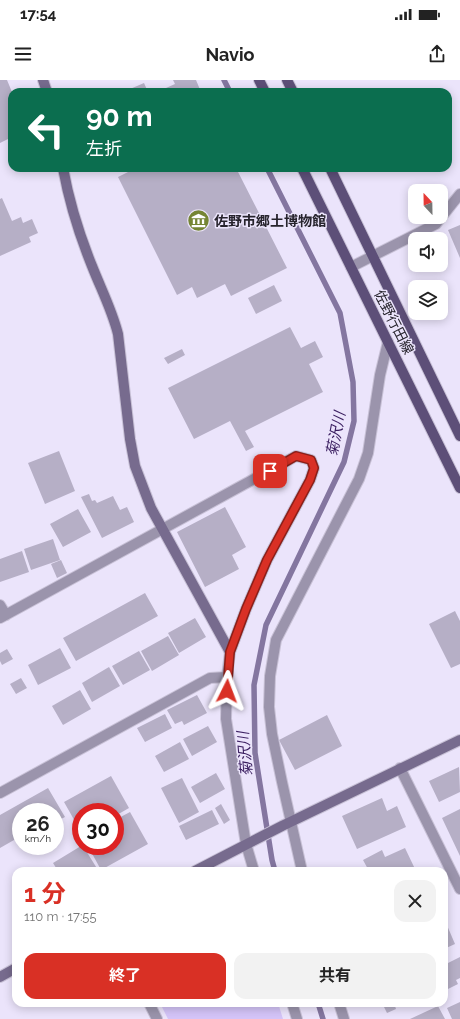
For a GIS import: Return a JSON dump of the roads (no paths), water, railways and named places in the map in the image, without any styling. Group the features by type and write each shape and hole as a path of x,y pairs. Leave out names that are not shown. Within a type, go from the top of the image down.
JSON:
{"main road":[{"name":"佐野行田線","path":"304,172 460,488"},
{"name":"佐野行田線","path":"332,172 460,436"}],"street":[{"path":"64,172 74,218 92,266 115,320 118,334 130,439 135,466 151,508 230,652"},
{"path":"351,267 436,224 460,194"},
{"path":"301,867 287,824 269,706 270,676 276,640 359,479 368,453 380,375 388,342"},
{"path":"0,605 3,616 296,456 311,460 314,468 310,480 267,560 246,609 230,652 227,677 226,719 251,842 254,867"},
{"path":"0,793 210,678 227,677"},
{"path":"203,867 400,768 460,740"},
{"path":"400,768 460,890"},
{"path":"0,977 12,970"},
{"path":"151,1007 157,1019"},
{"path":"293,1007 297,1019"},
{"path":"340,1007 344,1019"}],"waterway":[{"name":"菊沢川","path":"224,80 228,88"},
{"name":"菊沢川","path":"269,172 340,313 353,382 354,421 344,462 266,625 254,685 255,753 274,867"},
{"name":"菊沢川","path":"319,1007 323,1019"}],"place":[{"name":"佐野市郷土博物館","path":"199,221"}]}
